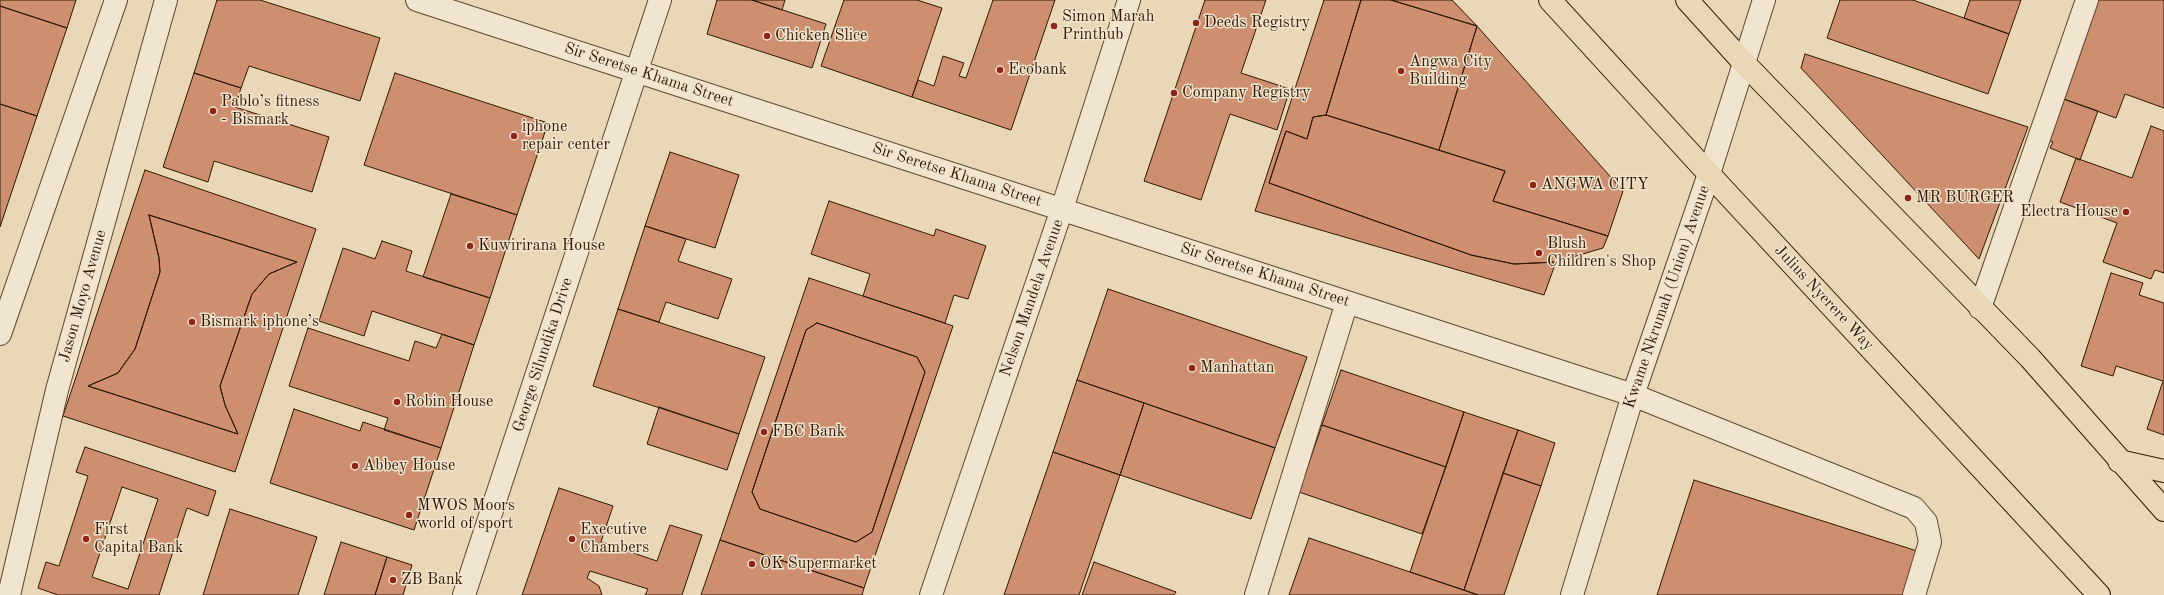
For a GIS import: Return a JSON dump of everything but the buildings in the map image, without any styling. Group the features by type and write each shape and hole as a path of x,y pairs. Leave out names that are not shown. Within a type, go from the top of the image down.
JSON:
{"main road":[{"name":"Julius Nyerere Way","path":"1550,0 2099,595"},
{"path":"1687,0 1743,62 2030,358 2164,510"},
{"path":"2120,460 2164,471"}],"street":[{"path":"0,334 116,0"},
{"name":"Jason Moyo Avenue","path":"9,595 56,390 166,0"},
{"name":"Sir Seretse Khama Street","path":"417,0 1633,395 1914,508 1926,522 1930,542 1914,595"},
{"name":"George Silundika Drive","path":"466,590 660,0"},
{"name":"Nelson Mandela Avenue","path":"931,595 1062,209 1129,0"},
{"name":"Kwame Nkrumah (Union) Avenue","path":"1572,595 1633,395 1709,174 1743,62 1764,0"},
{"path":"1980,308 2087,0"},
{"path":"1256,595 1347,302"}],"place":[{"name":"Deeds Registry","path":"1196,23"},
{"name":"Simon Marah Printhub","path":"1054,26"},
{"name":"Chicken Slice","path":"767,36"},
{"name":"Ecobank","path":"1000,70"},
{"name":"Angwa City Building","path":"1401,71"},
{"name":"Company Registry","path":"1174,93"},
{"name":"Pablo’s fitness - Bismark","path":"213,111"},
{"name":"iphone repair center","path":"514,136"},
{"name":"ANGWA CITY","path":"1533,185"},
{"name":"MR BURGER","path":"1908,198"},
{"name":"Electra House","path":"2126,212"},
{"name":"Kuwirirana House","path":"470,246"},
{"name":"Blush Children's Shop","path":"1539,253"},
{"name":"Bismark iphone’s","path":"192,322"},
{"name":"Manhattan","path":"1192,368"},
{"name":"Robin House","path":"397,402"},
{"name":"FBC Bank","path":"764,432"},
{"name":"Abbey House","path":"355,466"},
{"name":"MWOS Moors world of sport","path":"409,515"},
{"name":"First Capital Bank","path":"86,539"},
{"name":"Executive Chambers","path":"572,539"},
{"name":"OK Supermarket","path":"752,564"},
{"name":"ZB Bank","path":"393,580"}]}
